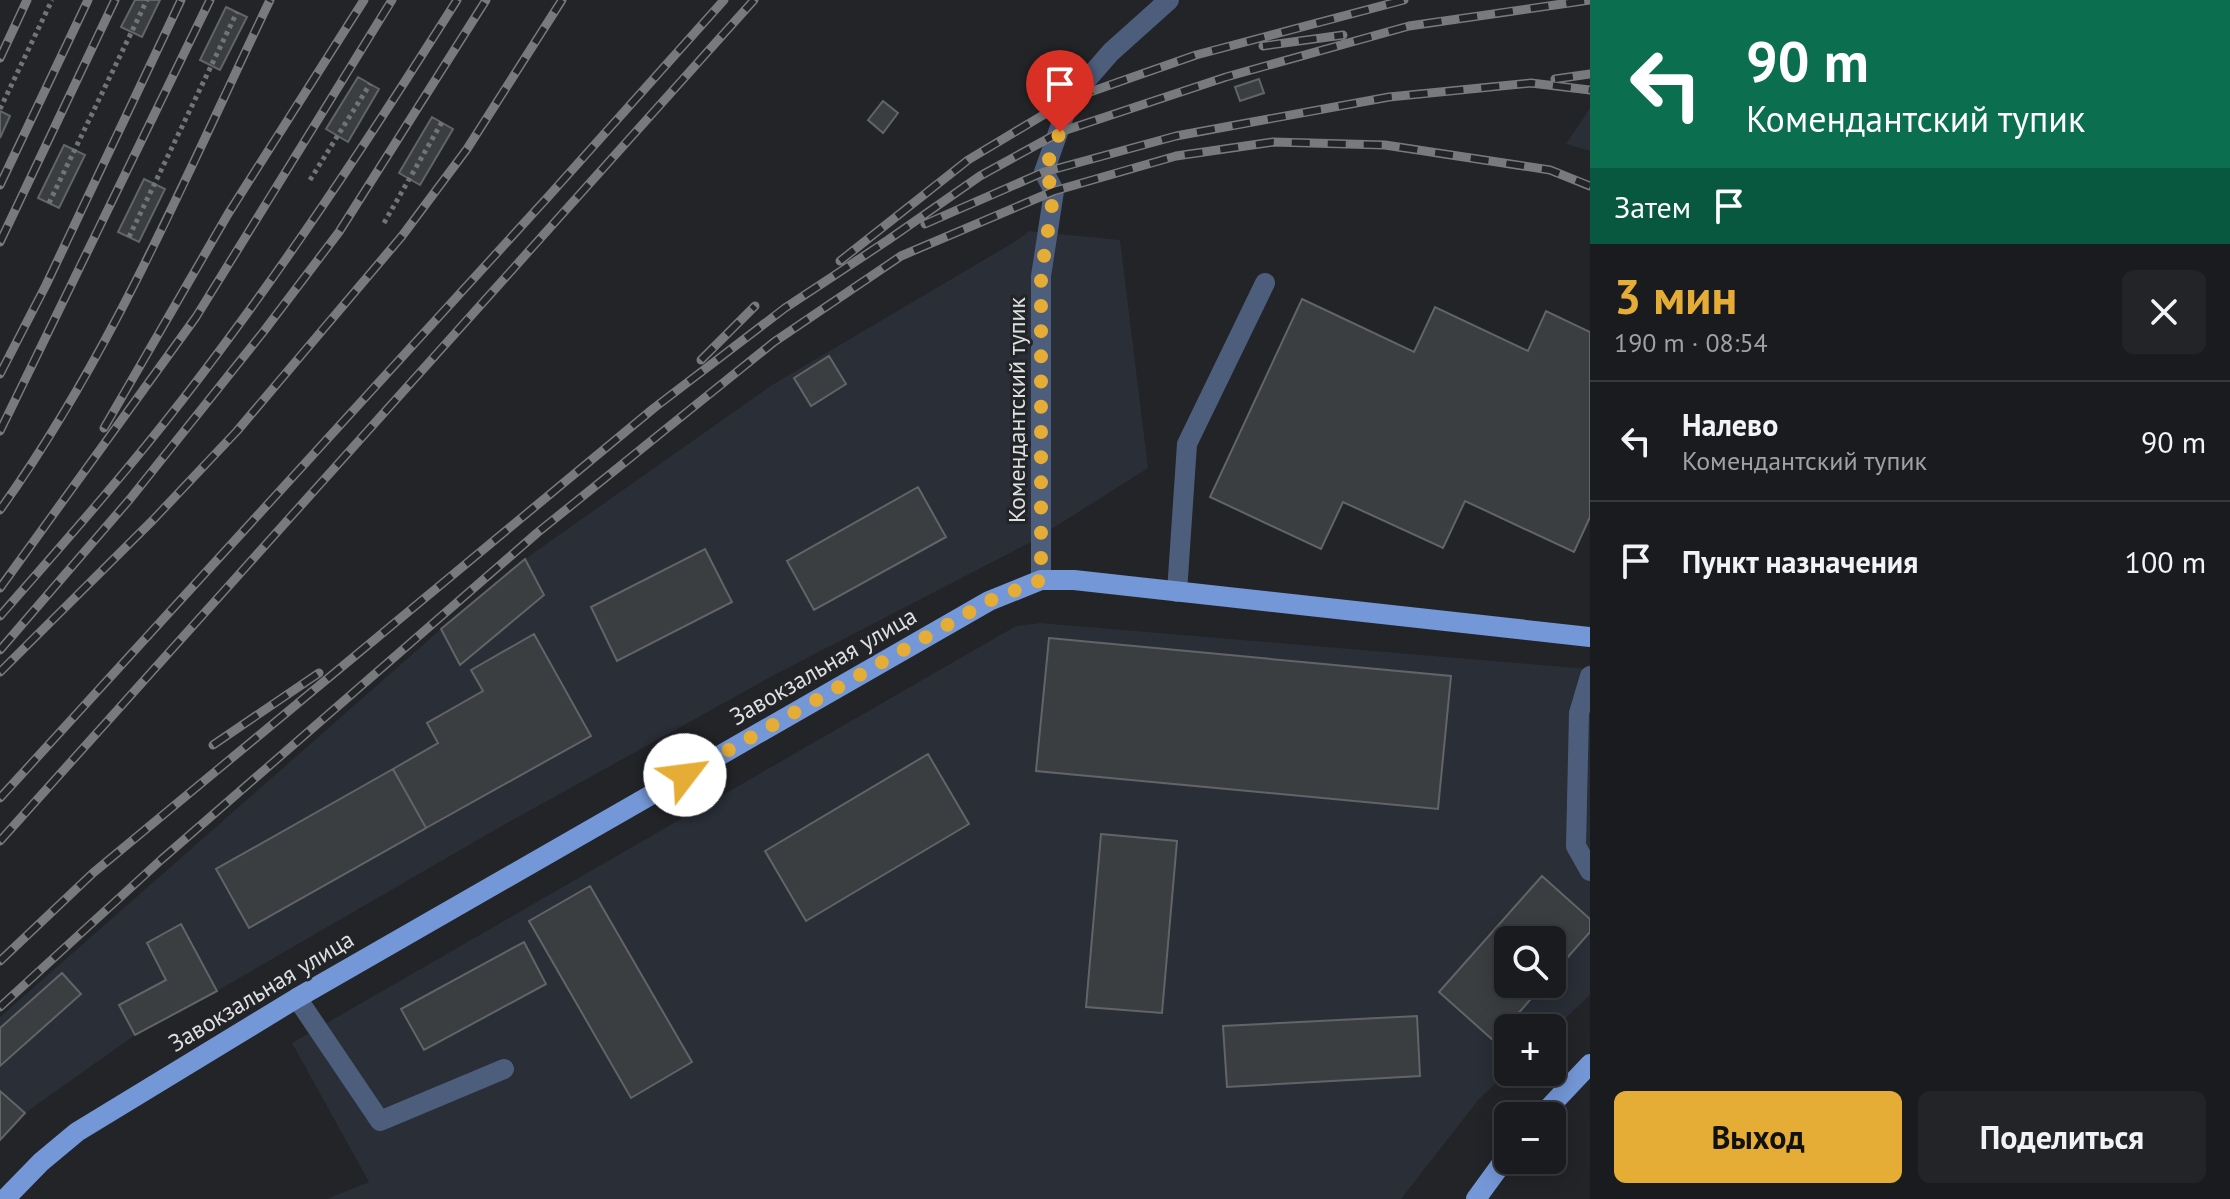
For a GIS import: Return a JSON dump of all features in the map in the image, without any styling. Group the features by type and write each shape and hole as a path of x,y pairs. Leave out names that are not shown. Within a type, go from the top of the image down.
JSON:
{"main road":[{"name":"Завокзальная улица","path":"5,1199 41,1162 77,1132 297,998 989,601 1041,580 1074,580 1590,637"},
{"path":"1554,1102 1590,1064"},
{"path":"1476,1199 1494,1174"}],"street":[{"name":"Комендантский тупик","path":"1041,580 1041,276 1054,191 1044,172 1070,99 1111,52 1169,0"},
{"path":"1177,592 1187,444 1265,283"},
{"path":"1590,676 1579,713 1576,846 1590,871"},
{"path":"297,998 380,1121 504,1069"}],"path":[{"path":"0,109 52,0"},
{"path":"49,203 147,0"},
{"path":"129,237 237,12"},
{"path":"310,180 370,84"},
{"path":"384,223 442,122"}],"shaded area":[{"path":"1590,108 1590,151 1566,144"},
{"path":"1029,231 1120,240 1148,468 1031,542 778,673 135,1035 25,1113 0,1140 0,1017 441,629 525,559 772,385"},
{"path":"1040,623 1590,669 1590,995 1566,1018 1566,1014 1494,1014 1494,1085 1479,1099 1401,1199 327,1199 369,1182 292,1043 1016,626"}],"building":[{"path":"135,0 160,0 142,37 121,27"},
{"path":"226,7 247,17 220,70 200,60"},
{"path":"358,77 379,89 348,142 326,129"},
{"path":"1259,79 1264,93 1240,101 1235,87"},
{"path":"883,101 898,113 883,133 868,120"},
{"path":"0,111 10,116 0,138"},
{"path":"432,117 453,129 420,185 399,173"},
{"path":"64,145 85,155 59,208 38,198"},
{"path":"144,179 165,189 139,242 118,232"},
{"path":"1302,299 1414,352 1435,307 1528,351 1546,311 1590,332 1590,517 1574,552 1465,501 1443,548 1343,502 1321,549 1210,497"},
{"path":"829,356 846,384 811,406 794,378"},
{"path":"918,487 946,537 814,610 787,561"},
{"path":"705,549 732,602 617,661 591,607"},
{"path":"525,559 544,595 460,665 441,629"},
{"path":"534,634 591,736 426,828 393,769 438,743 427,723 483,691 471,670"},
{"path":"1049,638 1451,676 1438,809 1036,771"},
{"path":"928,754 969,824 806,921 765,851"},
{"path":"393,769 426,828 249,928 216,869"},
{"path":"1101,834 1177,841 1162,1013 1086,1007"},
{"path":"1542,876 1590,919 1590,932 1566,959 1566,926 1498,926"},
{"path":"590,886 692,1062 631,1098 529,921"},
{"path":"181,924 217,991 135,1035 119,1005 166,980 147,943"},
{"path":"1494,930 1494,998 1532,998 1518,1014 1494,1014 1494,1041 1439,992"},
{"path":"524,942 546,984 424,1050 401,1009"},
{"path":"62,973 81,994 0,1066 0,1028"},
{"path":"1417,1016 1420,1076 1227,1087 1223,1026"},
{"path":"0,1091 25,1113 0,1140"}],"railway":[{"path":"0,58 27,0"},
{"path":"0,185 88,0"},
{"path":"0,242 115,0"},
{"path":"0,374 46,285 181,0"},
{"path":"0,431 210,0"},
{"path":"0,510 78,389 113,326 270,0"},
{"path":"104,428 228,214 364,0"},
{"path":"0,588 196,317 392,0"},
{"path":"0,616 139,455 220,351 325,202 457,0"},
{"path":"0,650 130,499 339,232 486,0"},
{"path":"0,672 153,520 237,431 402,236 467,149 562,0"},
{"path":"0,798 724,0"},
{"path":"0,841 754,0"},
{"path":"840,261 968,160 1070,99 1196,55 1404,0"},
{"path":"0,961 93,873 654,408 785,308 980,176 1060,132 1226,77 1409,26 1590,0"},
{"path":"1263,46 1343,35"},
{"path":"1555,79 1590,74"},
{"path":"925,224 1044,172 1176,136 1389,97 1531,83 1590,90"},
{"path":"0,1007 162,859 537,533 774,342 901,256 1054,191 1176,156 1273,142 1385,145 1550,170 1590,186"},
{"path":"701,360 755,306"},
{"path":"213,745 319,673"}],"route":[{"path":"685,775 989,601 1041,580 1041,276 1054,191 1044,172 1060,132"}]}
